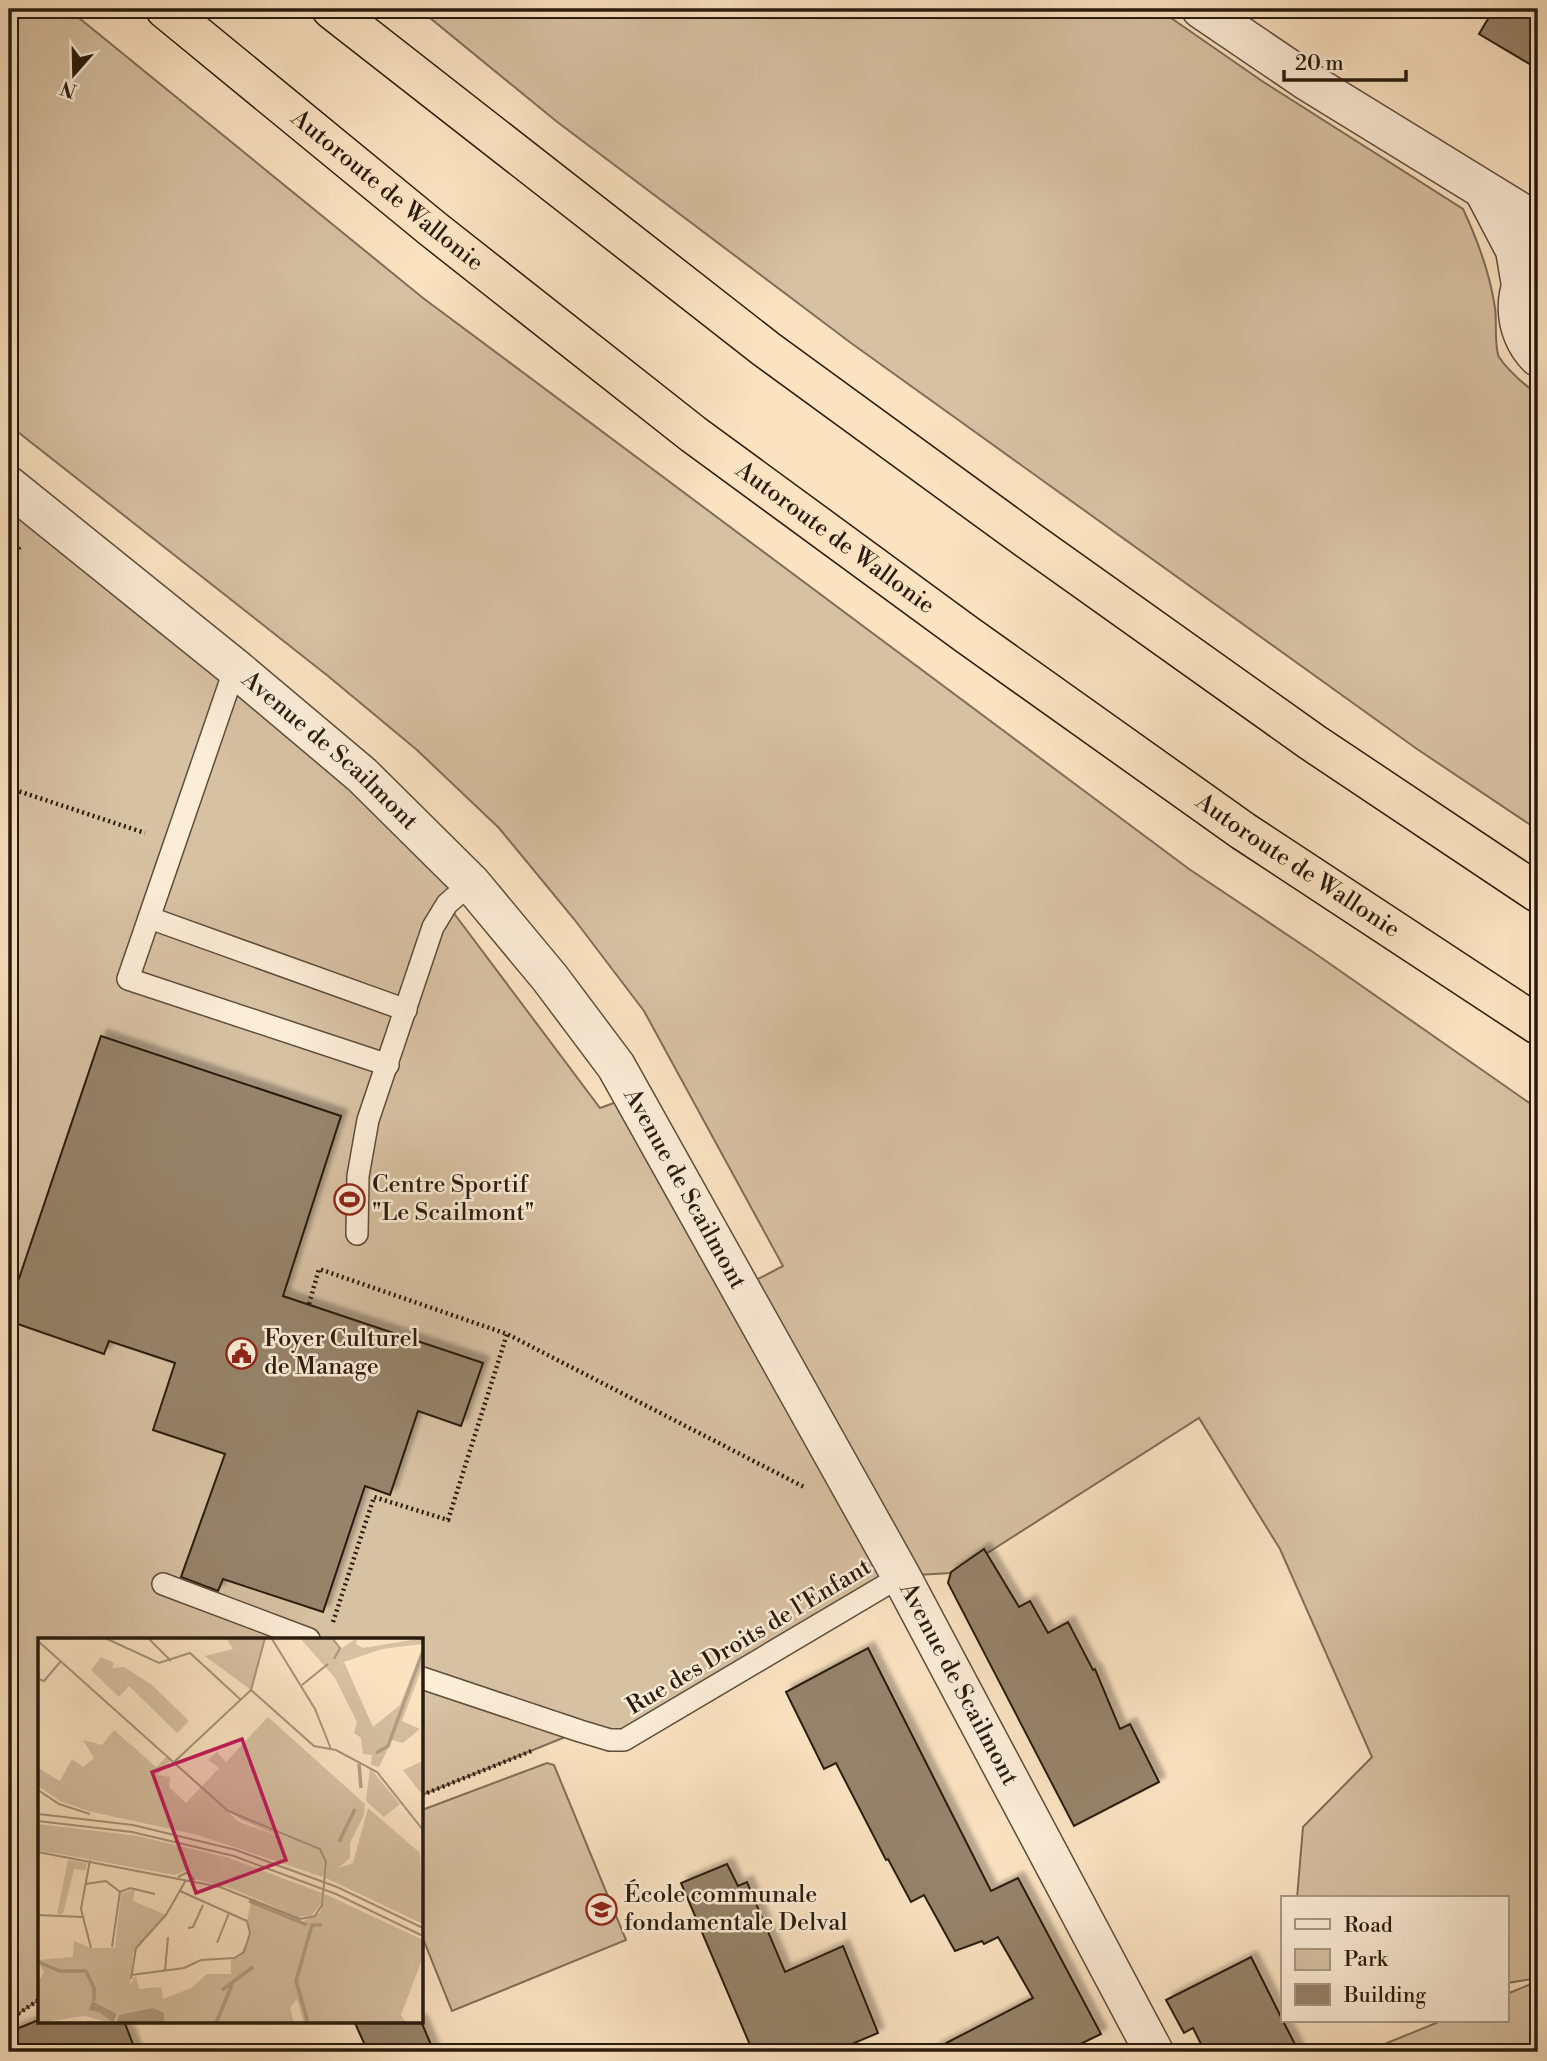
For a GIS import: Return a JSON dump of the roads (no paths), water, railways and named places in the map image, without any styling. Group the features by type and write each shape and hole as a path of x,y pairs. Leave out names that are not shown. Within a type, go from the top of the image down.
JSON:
{"highway":[{"name":"Autoroute de Wallonie","path":"165,9 433,229 693,435 1243,831 1538,1025"},
{"path":"331,9 766,349 1312,742 1538,893"}],"street":[{"path":"1201,9 1307,81 1538,223"},
{"path":"1483,191 1530,273 1517,306 1520,329 1530,348 1538,356"},
{"name":"Avenue de Scailmont","path":"9,486 235,668 362,775 471,883 550,978 616,1066 901,1576 1154,2052"}],"lane":[{"path":"235,668 128,979 388,1065"},
{"path":"357,1234 358,1176 368,1120 433,927 447,904 471,883"},
{"path":"150,918 406,1010"},
{"name":"Rue des Droits de l'Enfant","path":"424,1679 580,1731 610,1740 624,1740 901,1576"},
{"path":"163,1584 306,1638"}],"place":[{"name":"Centre Sportif \"Le Scailmont\"","path":"349,1199"},
{"name":"Foyer Culturel de Manage","path":"241,1353"},
{"name":"École communale fondamentale Delval","path":"601,1909"}]}
